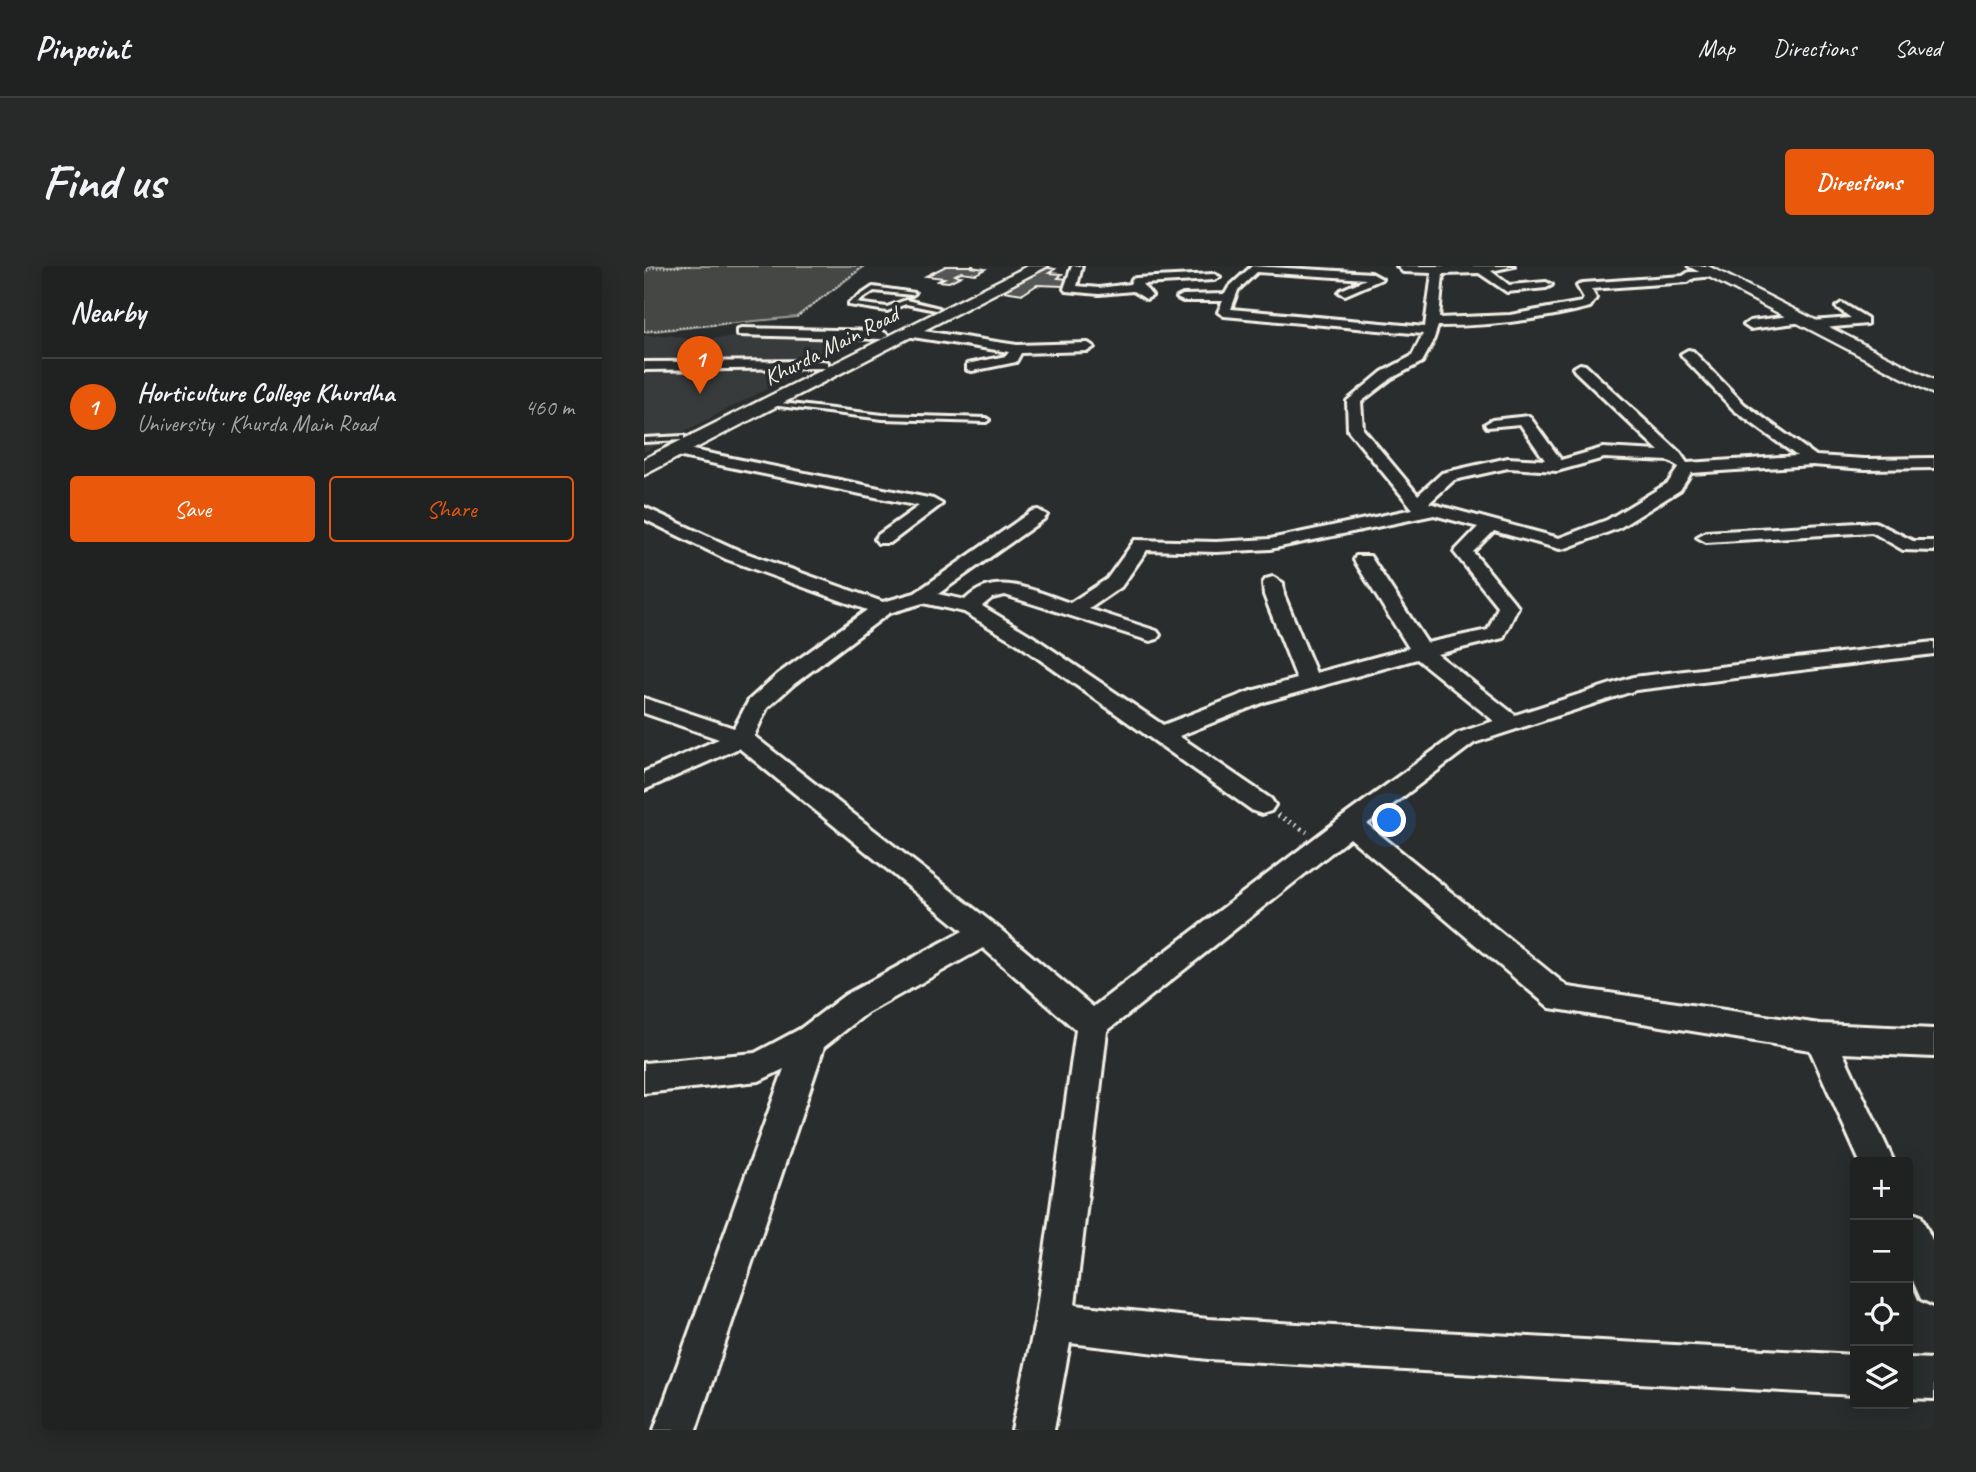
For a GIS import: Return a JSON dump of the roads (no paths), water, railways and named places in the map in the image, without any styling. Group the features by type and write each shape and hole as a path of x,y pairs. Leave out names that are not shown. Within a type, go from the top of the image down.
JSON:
{"main road":[{"name":"Khurda Main Road","path":"765,402 823,365 1022,266"},
{"name":"Khurda Main Road","path":"644,468 680,445 910,333 1040,266"},
{"path":"1704,270 1934,388"},
{"name":"Khurda Main Road","path":"644,457 680,445"}],"street":[{"path":"1077,266 1070,289 1099,291 1136,287"},
{"path":"1509,266 1438,272 1255,268 1233,289 1224,312 1431,326 1559,312 1586,305 1590,298 1583,286 1634,285 1688,279 1689,275 1704,270"},
{"path":"1481,269 1507,289 1546,285"},
{"path":"1345,292 1390,272"},
{"path":"1426,508 1356,430 1354,401 1387,375 1417,359 1426,344 1431,326 1438,272"},
{"path":"1146,296 1136,287 1136,281 1214,277"},
{"path":"1183,298 1230,297"},
{"path":"1750,326 1863,321 1842,307"},
{"path":"742,327 882,335"},
{"path":"910,333 1017,349 1088,347"},
{"path":"972,367 1011,359 1017,349"},
{"path":"1688,354 1739,407 1812,460"},
{"path":"644,366 823,365"},
{"path":"1580,368 1680,462"},
{"path":"1492,424 1524,419 1557,467"},
{"path":"680,445 933,504 884,539"},
{"path":"1426,508 1448,476 1508,463 1557,467 1604,453 1680,462 1812,460 1865,464 1934,463"},
{"path":"1074,609 1100,596 1120,578 1141,544 1216,548 1269,544 1426,508 1560,544 1613,524 1674,486 1680,462"},
{"path":"644,512 733,555 882,609"},
{"path":"644,782 741,738 757,705 786,679 882,609 922,597 1038,514"},
{"path":"1160,735 1259,696 1421,651 1496,634 1507,607 1463,552 1490,525"},
{"path":"1706,537 1875,527 1909,547 1934,546"},
{"path":"1363,560 1421,651 1511,724"},
{"path":"1273,583 1274,595 1309,682"},
{"path":"970,607 979,595 1006,589 1150,635"},
{"path":"922,597 970,607 1025,640 1262,805"},
{"path":"1033,1430 1054,1322 1092,1025 1350,824 1466,738 1633,684 1934,648"},
{"path":"644,705 741,738 985,933 1092,1025"},
{"path":"1350,824 1561,999 1820,1038 1934,1043"},
{"path":"644,1078 759,1067 811,1040 856,1004 985,933"},
{"path":"1820,1038 1875,1157"},
{"path":"675,1430 811,1040"},
{"path":"1913,1240 1934,1286"},
{"path":"1054,1322 1208,1339 1850,1375"},
{"path":"1913,1378 1934,1379"}],"lane":[{"path":"912,293 873,289 851,304 887,309 906,302 936,308"},
{"path":"765,402 883,417 986,420"},
{"path":"644,440 680,445"}],"place":[{"name":"Horticulture College Khurdha","path":"700,394"}]}
